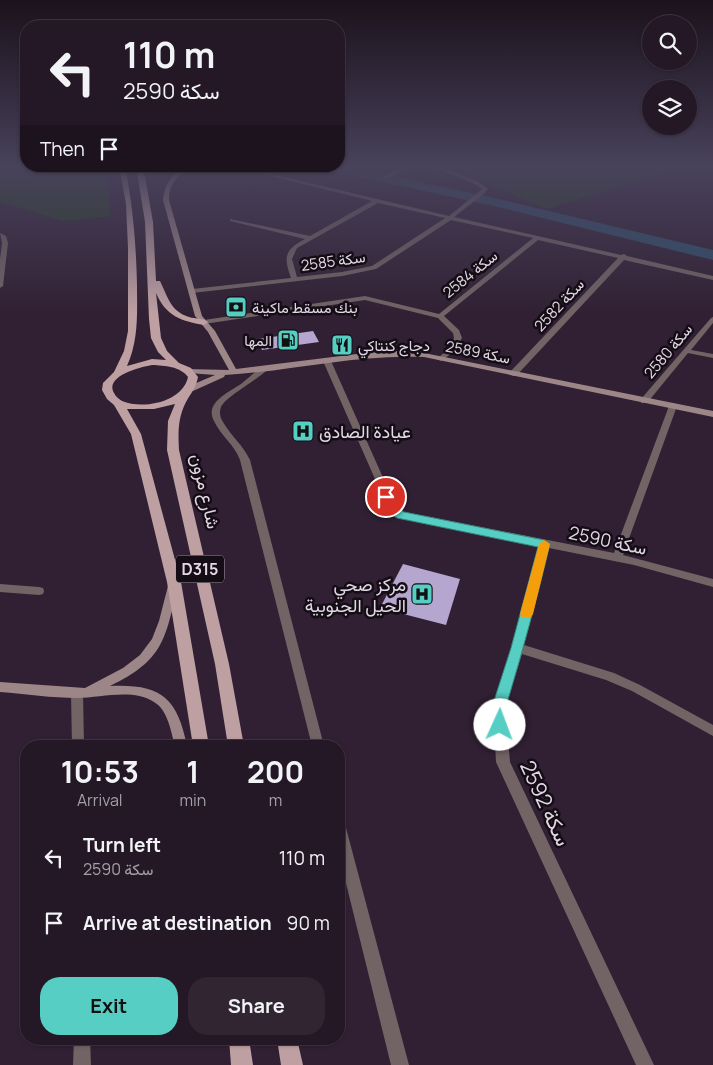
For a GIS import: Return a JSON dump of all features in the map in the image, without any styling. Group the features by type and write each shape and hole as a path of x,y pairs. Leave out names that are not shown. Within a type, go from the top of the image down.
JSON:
{"main road":[{"name":"D315","path":"130,216 133,341 119,372 108,385 108,391 111,398 118,402 136,434 174,582 200,740"},
{"path":"148,216 153,319 156,338 163,352 176,364 189,371"},
{"path":"152,269 162,300 171,312 178,316 204,322"},
{"path":"178,316 187,316 198,310"},
{"path":"119,372 146,363 176,364"},
{"name":"D315","path":"188,392 194,383 189,371"},
{"path":"118,402 130,406 157,406 174,401 188,392"},
{"name":"شارع مزون","path":"188,392 176,410 172,428 173,450 222,664 235,740"},
{"path":"240,1045 242,1065"},
{"path":"288,1045 292,1065"}],"street":[{"path":"170,216 198,310 234,372"},
{"path":"295,279 287,259 289,253 309,238 350,216"},
{"path":"445,216 713,278"},
{"name":"سكة 2585","path":"192,291 342,274 374,268 451,217"},
{"path":"232,220 309,238"},
{"path":"0,235 5,240 0,286"},
{"name":"سكة 2584","path":"441,359 452,349 458,338 456,332 440,316 538,237"},
{"name":"سكة 2582","path":"513,374 624,256"},
{"path":"204,322 365,298 440,316"},
{"name":"سكة 2580","path":"644,401 713,319"},
{"path":"687,351 713,356"},
{"name":"سكة 2589","path":"188,392 216,377 234,372 406,353 713,414"},
{"name":"سكة 2590","path":"327,361 393,510 411,518 617,558 713,583"},
{"path":"265,368 220,402 216,411 217,420 237,443 245,460 316,740"},
{"name":"سكة 2589","path":"189,371 234,372"},
{"path":"617,558 673,406"},
{"name":"سكة 2592","path":"544,544 518,648 499,707 503,762 646,1065"},
{"path":"80,693 122,676 143,659 157,642 174,582"},
{"path":"0,588 39,591"},
{"path":"518,648 610,676 636,688 713,732"},
{"path":"0,687 80,693 129,691 143,693 159,699 169,710 179,740"},
{"path":"78,740 80,693"},
{"path":"345,851 400,1065"},
{"path":"82,1045 82,1065"}],"green space":[{"path":"46,216 111,216 111,216 64,221"}],"building":[{"name":"المها","path":"313,331 319,342 262,350 258,339"},
{"name":"مركز صحي الحيل الجنوبية","path":"403,564 460,579 446,625 380,608"}],"waterway":[{"path":"551,216 713,255"}],"slow traffic":[{"path":"527,614 544,544"}],"place":[{"name":"بنك مسقط ماكينة","path":"236,307"},
{"name":"المها","path":"288,340"},
{"name":"دجاج كنتاكي","path":"342,345"},
{"name":"عيادة الصادق","path":"303,431"},
{"name":"مركز صحي الحيل الجنوبية","path":"422,594"}],"route":[{"path":"386,497 393,510 411,518 544,544 518,648 499,707 500,725"}]}
